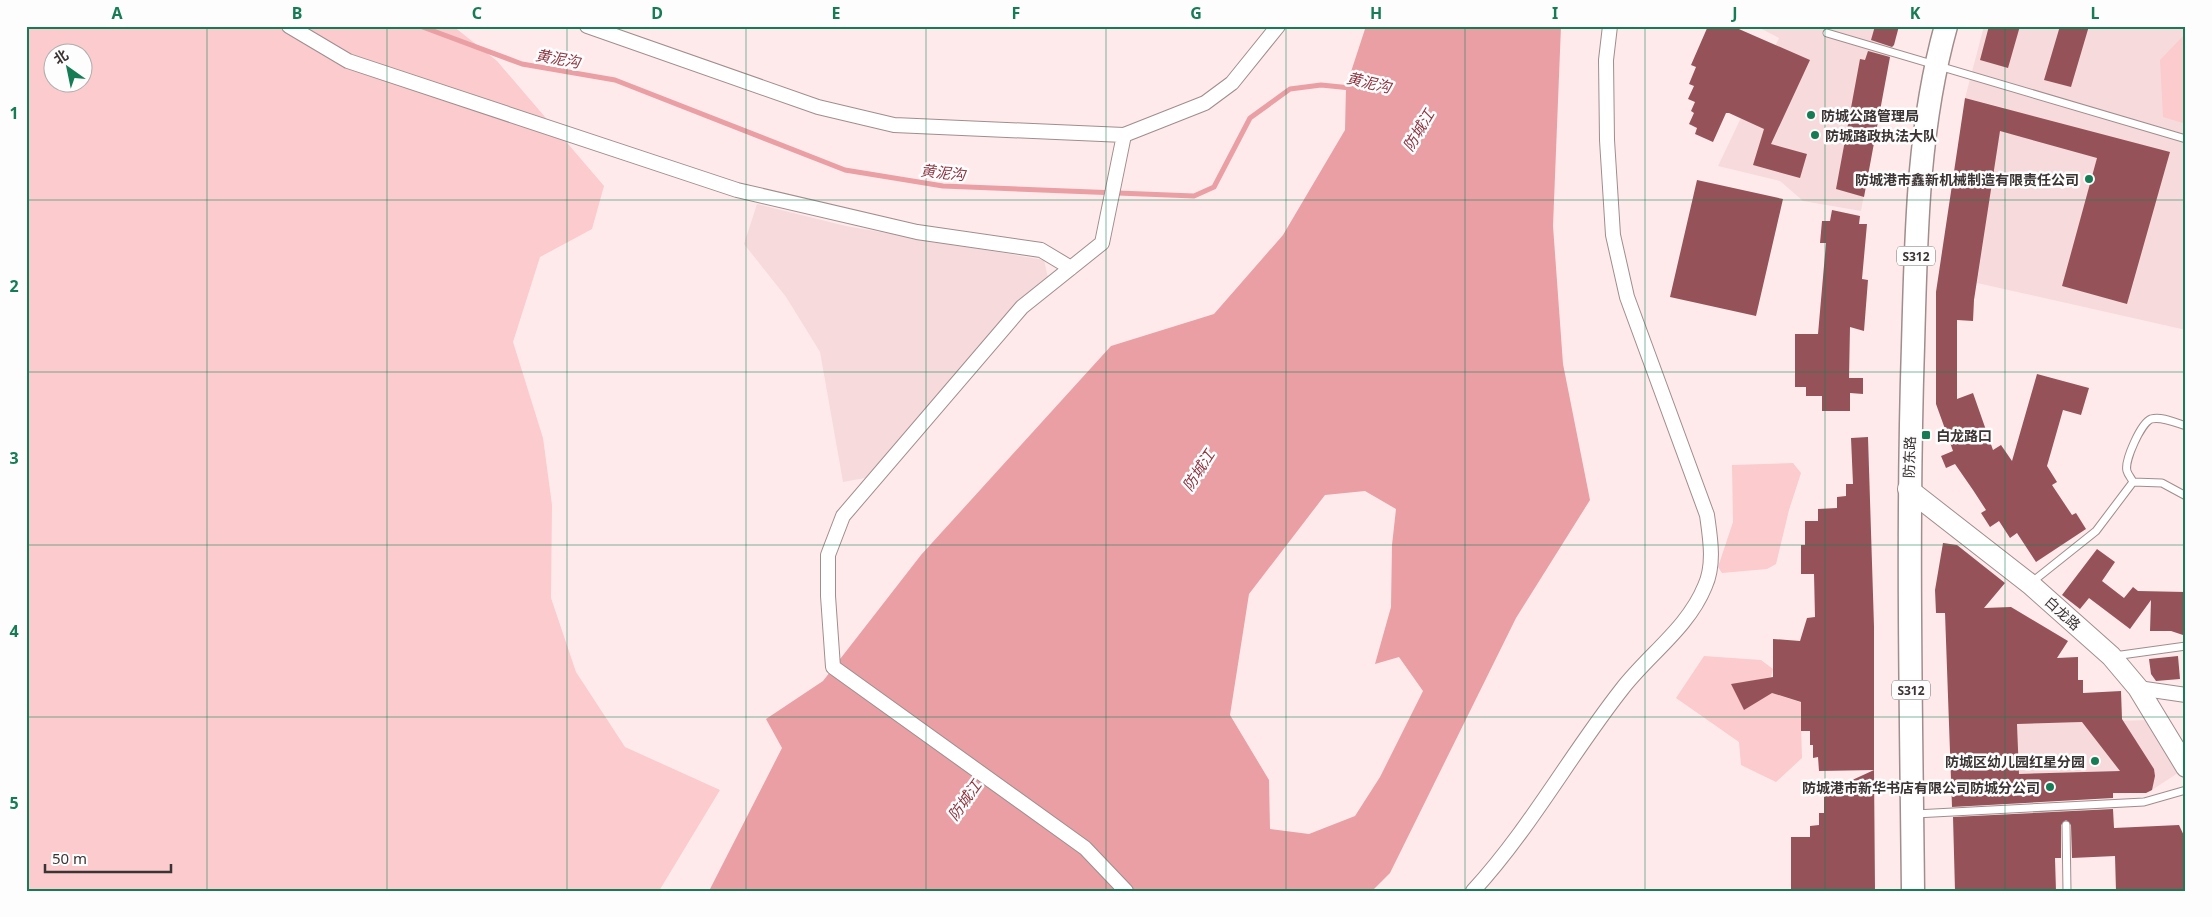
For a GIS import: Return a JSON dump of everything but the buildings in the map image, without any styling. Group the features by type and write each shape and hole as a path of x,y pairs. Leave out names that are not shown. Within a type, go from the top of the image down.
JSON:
{"main road":[{"name":"防东路","path":"1913,891 1908,489 1917,197 1935,64 1946,26"}],"street":[{"path":"288,26 348,61 737,190 917,232 1042,250 1071,268"},
{"path":"587,26 818,106 894,125 1124,135 1205,103 1232,83 1278,26"},
{"path":"1473,891 1502,859 1624,687 1662,648 1690,614 1706,585 1711,550 1707,514 1627,297 1613,234 1606,80 1610,26"},
{"path":"1124,135 1102,243 1022,308 843,516 828,555 828,596 832,667 1085,848 1126,891"},
{"name":"白龙路","path":"1908,489 2030,584 2111,656 2138,688 2186,767"},
{"path":"2138,688 2186,695"}],"lane":[{"path":"1827,33 1891,54 1935,64 2186,139"},
{"path":"2134,482 2127,471 2127,460 2141,429 2149,420 2158,418 2186,426"},
{"path":"2134,482 2162,483 2186,496"},
{"path":"2030,584 2096,531 2134,482"},
{"path":"2111,656 2186,646"},
{"path":"1912,814 2144,802 2186,790"},
{"path":"2066,825 2067,891"}],"shaded area":[{"path":"26,26 453,26 497,61 604,186 592,229 540,257 513,342 543,438 552,505 551,598 576,672 625,747 720,790 659,891 26,891"},
{"name":"防城公路管理局","path":"1756,26 1899,26 1888,64 1861,211 1803,201 1780,181 1718,166 1779,38"},
{"name":"防城港市鑫新机械制造有限责任公司","path":"1984,26 2186,26 2186,330 1977,283 1999,131 2005,108 1965,98"},
{"path":"2186,33 2186,124 2163,117 2160,60"},
{"path":"757,204 846,226 1044,260 1048,278 1022,301 865,478 843,482 820,352 786,297 744,244"},
{"path":"1793,463 1801,473 1789,510 1776,564 1767,569 1722,573 1718,567 1733,522 1732,465"},
{"path":"1704,656 1761,660 1773,669 1771,677 1732,685 1772,693 1821,709 1801,724 1802,758 1776,782 1741,765 1739,742 1676,698"},
{"name":"防城区幼儿园红星分园","path":"2148,720 2178,773 2152,790 2146,793 2019,795 2017,724"}],"water":[{"name":"防城江","path":"1366,26 1561,26 1553,226 1563,364 1590,500 1516,618 1390,873 1372,891 709,891 782,748 766,719 823,681 921,555 1111,346 1214,314 1283,235 1345,130 1346,87","holes":["1365,491 1396,509 1392,545 1391,607 1375,664 1399,657 1423,691 1380,777 1355,816 1309,834 1270,829 1269,780 1230,715 1249,594 1325,495"]}],"waterway":[{"name":"黄泥沟","path":"420,26 522,64 615,80 845,170 943,186 1194,196 1214,187 1250,118 1290,89 1321,85 1351,88"}],"place":[{"name":"防城公路管理局","path":"1811,115"},
{"name":"防城路政执法大队","path":"1815,135"},
{"name":"防城港市鑫新机械制造有限责任公司","path":"2089,179"},
{"name":"白龙路口","path":"1926,435"},
{"name":"防城区幼儿园红星分园","path":"2095,761"},
{"name":"防城港市新华书店有限公司防城分公司","path":"2050,787"}]}
